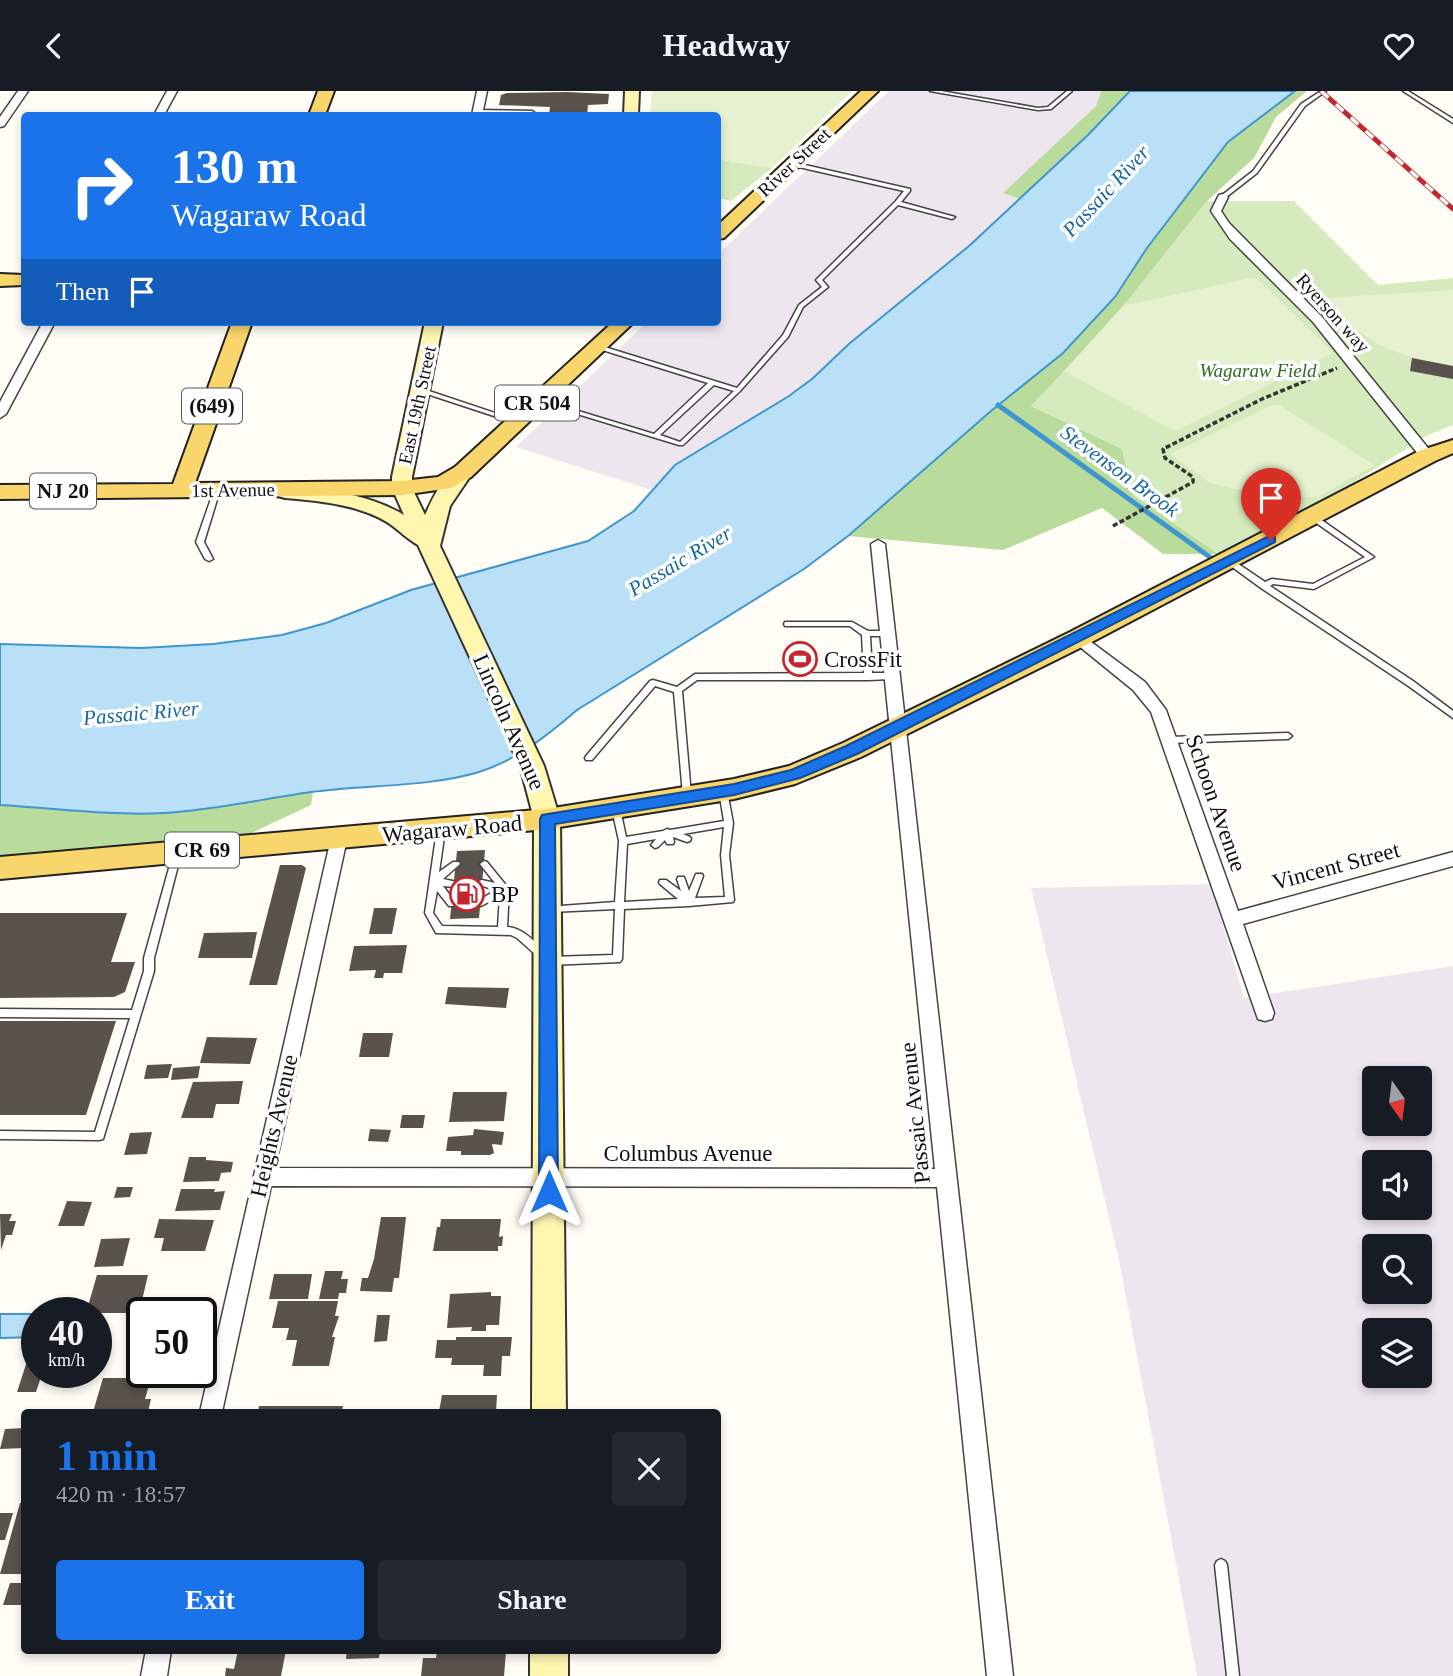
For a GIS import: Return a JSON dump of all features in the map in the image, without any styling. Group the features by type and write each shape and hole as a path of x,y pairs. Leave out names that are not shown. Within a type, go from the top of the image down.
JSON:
{"main road":[{"path":"318,112 327,91"},
{"path":"631,112 632,91"},
{"name":"River Street","path":"721,231 870,91"},
{"path":"0,280 21,280"},
{"name":"(649)","path":"182,490 241,326"},
{"name":"East 19th Street","path":"402,488 433,326"},
{"name":"CR 504","path":"429,546 434,515 463,472 613,331"},
{"name":"Wagaraw Road","path":"0,869 547,819 723,791 795,774 1079,638 1314,518 1427,456 1453,446"},
{"name":"1st Avenue","path":"0,492 402,488 443,483 463,472"},
{"name":"Lincoln Avenue","path":"402,488 532,766 547,819 549,1409"},
{"path":"251,489 328,497 370,506 402,522 429,546"},
{"path":"549,1654 550,1676"}],"street":[{"path":"0,124 23,91"},
{"path":"161,112 172,91"},
{"path":"477,112 482,91"},
{"name":"Ryerson way","path":"1223,197 1216,211 1223,225 1290,288 1353,361 1427,456"},
{"path":"0,414 47,326"},
{"name":"Passaic Avenue","path":"878,544 1000,1676"},
{"name":"Schoon Avenue","path":"1079,638 1151,698 1170,740 1265,1013"},
{"name":"Heights Avenue","path":"212,1409 338,839"},
{"name":"Vincent Street","path":"1232,920 1453,859"},
{"name":"Columbus Avenue","path":"262,1177 946,1178"},
{"path":"154,1676 158,1654"}],"lane":[{"path":"932,91 1038,109 1049,108 1070,91"},
{"path":"1223,197 1255,172 1303,105 1324,91"},
{"path":"1405,91 1453,121"},
{"path":"540,401 681,444 738,390 786,336 801,306 825,287 818,280 908,190 792,164"},
{"path":"897,203 952,217"},
{"path":"613,331 713,382 738,390"},
{"path":"654,436 713,382"},
{"path":"420,390 517,422"},
{"path":"209,559 200,542 217,490"},
{"path":"1264,586 1272,581 1314,587 1370,557 1314,518"},
{"path":"1228,561 1410,683 1453,715"},
{"path":"788,624 852,624 866,634 887,633"},
{"path":"866,634 868,677"},
{"path":"589,758 653,683 678,689 695,677 892,677"},
{"path":"678,689 687,797"},
{"path":"1170,740 1288,736"},
{"path":"548,909 730,900 725,855 729,823 723,791"},
{"path":"441,830 429,913 439,930 502,931 520,935 549,961 617,959 624,841 616,809"},
{"path":"624,841 669,837 729,823"},
{"path":"655,845 669,837 687,839"},
{"path":"0,1135 99,1136 149,971 149,958 177,852"},
{"path":"434,881 456,864"},
{"path":"484,864 505,889 502,931"},
{"path":"689,903 699,876"},
{"path":"681,879 689,903"},
{"path":"434,881 454,884"},
{"path":"434,881 452,904"},
{"path":"663,882 689,903"},
{"path":"482,883 505,889"},
{"path":"481,904 505,889"},
{"path":"0,1013 136,1014"},
{"path":"1221,1565 1233,1676"}],"path":[{"path":"1113,526 1193,482 1193,477 1165,458 1163,449 1262,399 1353,361"}],"shaded area":[{"path":"889,91 1101,91 1096,106 1003,193 1020,199 969,246 850,343 812,379 789,396 675,465 651,490 516,447 643,326 721,326 721,251"},
{"path":"1211,884 1244,998 1453,966 1453,1676 1197,1676 1119,1260 1031,888"}],"green space":[{"path":"652,91 852,91 772,168 721,160 721,112 650,112"},
{"path":"1101,91 1130,91 1020,199 1003,193 1096,106"},
{"path":"1295,91 1307,91 1276,117 1254,158 1207,201 1109,324 1031,406 1122,449 1133,495 1218,554 1163,554 1102,508 1003,550 848,536 991,411 1063,353 1115,297 1147,248 1224,146"},
{"path":"721,160 772,168 731,201 721,199"},
{"name":"Wagaraw Field","path":"1207,201 1294,201 1378,285 1453,278 1453,425 1428,435 1340,491 1218,554 1133,495 1122,449 1031,406 1109,324"},
{"path":"1251,278 1258,279 1333,353 1177,430 1064,371 1123,306"},
{"path":"1453,290 1453,366 1412,357 1381,345 1354,327 1324,298"},
{"path":"1272,405 1279,405 1374,465 1318,497 1294,497 1210,483 1170,454"},
{"path":"313,792 311,805 217,849 0,869 0,805 117,813 164,813"}],"water":[{"name":"Passaic River","path":"1130,91 1295,91 1228,142 1147,248 1115,297 1063,353 991,411 848,536 804,569 577,710 519,754 479,772 438,781 332,789 183,812 123,813 0,805 0,644 142,648 213,644 282,635 326,623 411,590 588,541 634,511 675,465 789,396 812,379 850,343 969,246 1088,135"},
{"path":"0,1314 21,1314 21,1337 0,1338"}],"building":[{"path":"609,94 608,104 588,105 587,112 549,112 550,107 499,105 501,95"},
{"path":"1412,358 1453,366 1453,379 1410,371"},
{"name":"BP","path":"485,850 479,918 450,919 457,851"},
{"path":"280,865 302,865 306,868 277,985 249,985"},
{"path":"374,908 397,908 392,934 369,934"},
{"path":"0,913 127,913 111,962 135,962 125,992 114,997 0,998"},
{"path":"257,932 252,958 198,958 204,933"},
{"path":"407,945 402,973 384,973 383,978 374,978 376,970 349,971 354,946"},
{"path":"448,987 509,988 506,1008 445,1004"},
{"path":"0,1021 116,1021 86,1115 0,1115"},
{"path":"363,1033 393,1033 389,1057 359,1057"},
{"path":"207,1037 257,1038 250,1064 200,1063"},
{"path":"172,1064 168,1078 144,1079 147,1065"},
{"path":"200,1066 198,1078 171,1080 173,1068"},
{"path":"243,1081 239,1104 216,1104 213,1118 181,1118 193,1082"},
{"path":"453,1092 507,1092 504,1121 449,1122"},
{"path":"402,1115 425,1115 423,1128 400,1128"},
{"path":"370,1129 391,1130 388,1142 368,1141"},
{"path":"474,1129 504,1132 502,1145 492,1144 494,1153 490,1155 461,1155 461,1151 446,1151 448,1137 473,1135"},
{"path":"152,1132 147,1154 124,1155 130,1133"},
{"path":"189,1157 233,1162 231,1172 221,1173 219,1181 183,1182"},
{"path":"117,1187 133,1187 130,1197 114,1198"},
{"path":"181,1189 225,1191 220,1210 175,1211"},
{"path":"67,1201 92,1202 84,1226 58,1226"},
{"path":"0,1214 12,1214 9,1221 16,1221 12,1235 6,1235 1,1250"},
{"path":"381,1217 406,1217 399,1278 394,1278 392,1292 360,1291 362,1278 368,1278 374,1259"},
{"path":"159,1219 214,1220 205,1251 161,1251 164,1238 154,1238"},
{"path":"441,1219 501,1219 499,1237 503,1236 502,1246 498,1246 498,1251 433,1251"},
{"path":"130,1238 123,1266 94,1267 101,1239"},
{"path":"325,1271 343,1271 341,1279 348,1279 346,1293 339,1293 338,1299 319,1299"},
{"path":"274,1274 312,1274 308,1299 269,1299"},
{"path":"97,1275 148,1275 143,1297 126,1297 126,1313 112,1313 112,1297 91,1297"},
{"path":"491,1292 491,1296 501,1296 499,1325 486,1325 486,1331 471,1331 472,1327 447,1328 450,1294"},
{"path":"278,1301 338,1301 335,1316 339,1316 332,1337 335,1337 329,1366 292,1366 297,1340 286,1340 289,1328 272,1328"},
{"path":"377,1315 390,1315 387,1341 374,1342"},
{"path":"456,1337 512,1337 510,1356 502,1356 501,1376 483,1376 484,1365 451,1365 452,1358 435,1358 437,1340 456,1340"},
{"path":"112,1378 126,1378 126,1388 148,1388 145,1399 151,1399 149,1409 94,1409 100,1388 112,1388"},
{"path":"21,1380 21,1388 37,1388 36,1392 17,1392"},
{"path":"442,1395 497,1395 496,1409 440,1409"},
{"path":"259,1406 343,1406 342,1409 258,1409"},
{"path":"21,1428 21,1448 0,1449 5,1429"},
{"path":"20,1503 21,1503 21,1574 0,1574"},
{"path":"0,1513 13,1513 5,1540 0,1540"},
{"path":"10,1583 21,1583 21,1605 3,1605"},
{"path":"237,1654 285,1654 281,1676 225,1676 226,1668 234,1669"},
{"path":"347,1654 380,1654 379,1658 346,1659"},
{"path":"437,1654 506,1654 504,1676 421,1676 423,1658 436,1658"}],"waterway":[{"name":"Stevenson Brook","path":"998,405 1218,563"}],"railway":[{"path":"1321,91 1453,209"}],"place":[{"name":"CrossFit","path":"800,659"},
{"name":"BP","path":"467,894"}],"route":[{"path":"549,1192 547,819 765,783 822,764 1271,540"}]}
